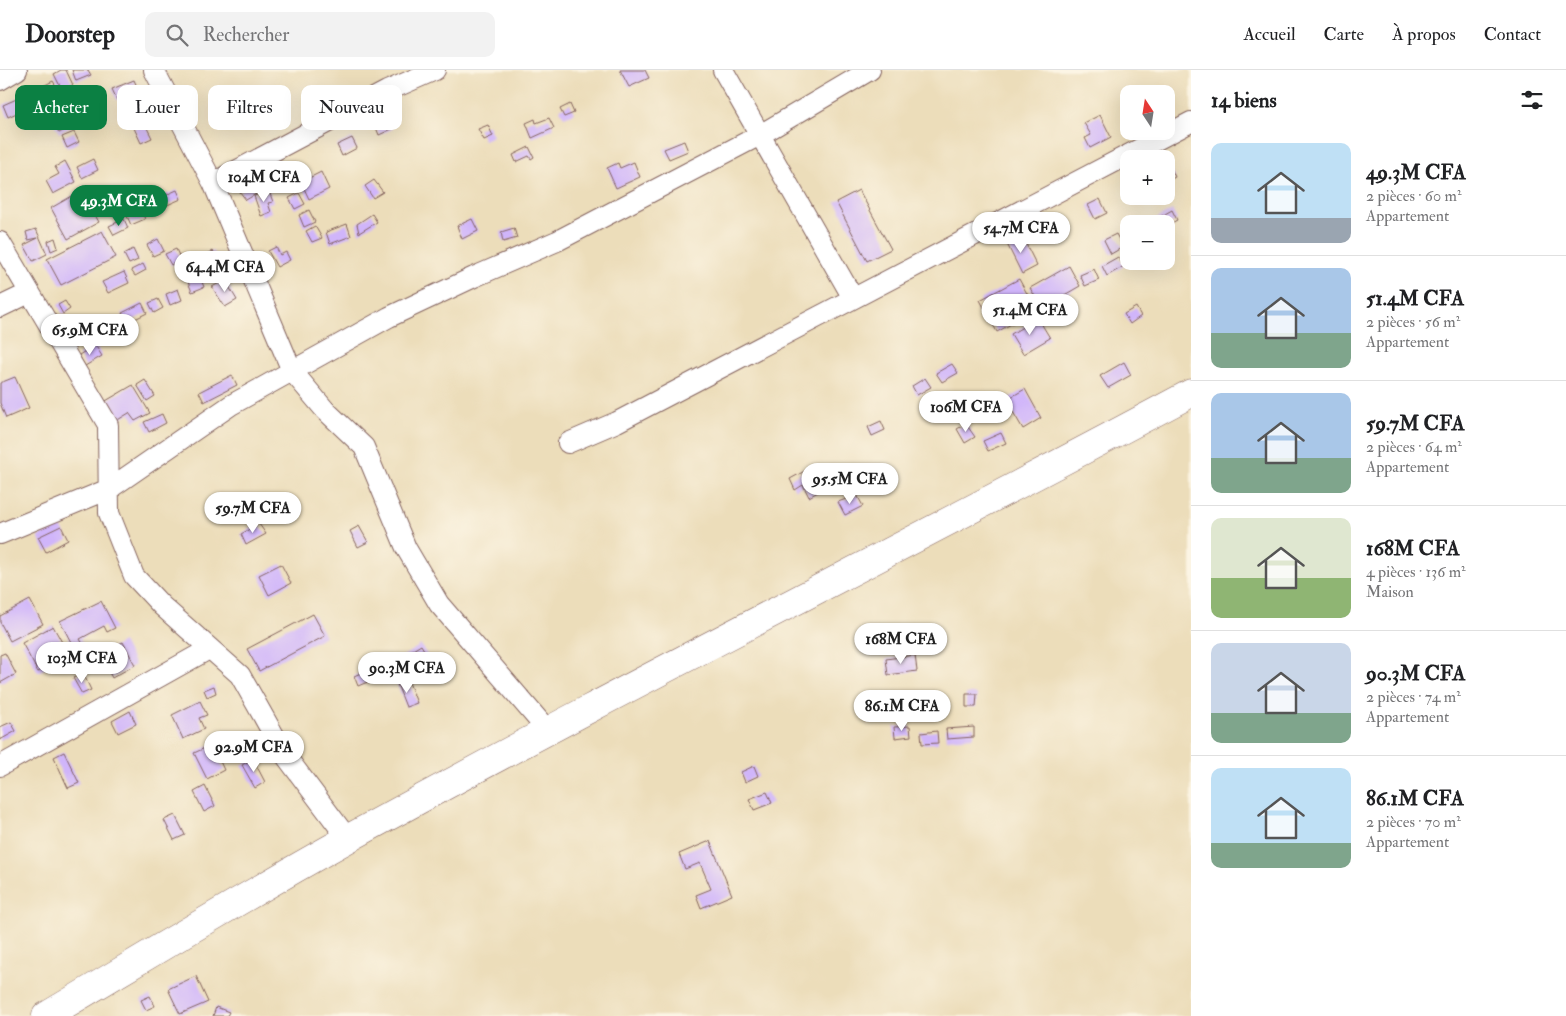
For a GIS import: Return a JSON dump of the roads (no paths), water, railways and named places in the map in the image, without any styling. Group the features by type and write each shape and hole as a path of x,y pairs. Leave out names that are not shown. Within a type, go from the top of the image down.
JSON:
{"main road":[{"path":"46,1016 348,839 657,672 994,499 1191,393"}],"street":[{"path":"0,80 17,70"},
{"path":"154,70 213,183 292,371 325,410 364,447 406,548 439,604 548,731"},
{"path":"213,183 387,91 435,70"},
{"path":"723,70 853,298"},
{"path":"0,534 109,488 231,405 390,317 474,277 557,241 760,134 870,70"},
{"path":"568,444 617,422 1191,122"},
{"path":"0,242 108,425 109,513 134,576 162,606 240,675 285,755 348,839"},
{"path":"0,306 29,293"},
{"path":"0,766 209,648"}]}
